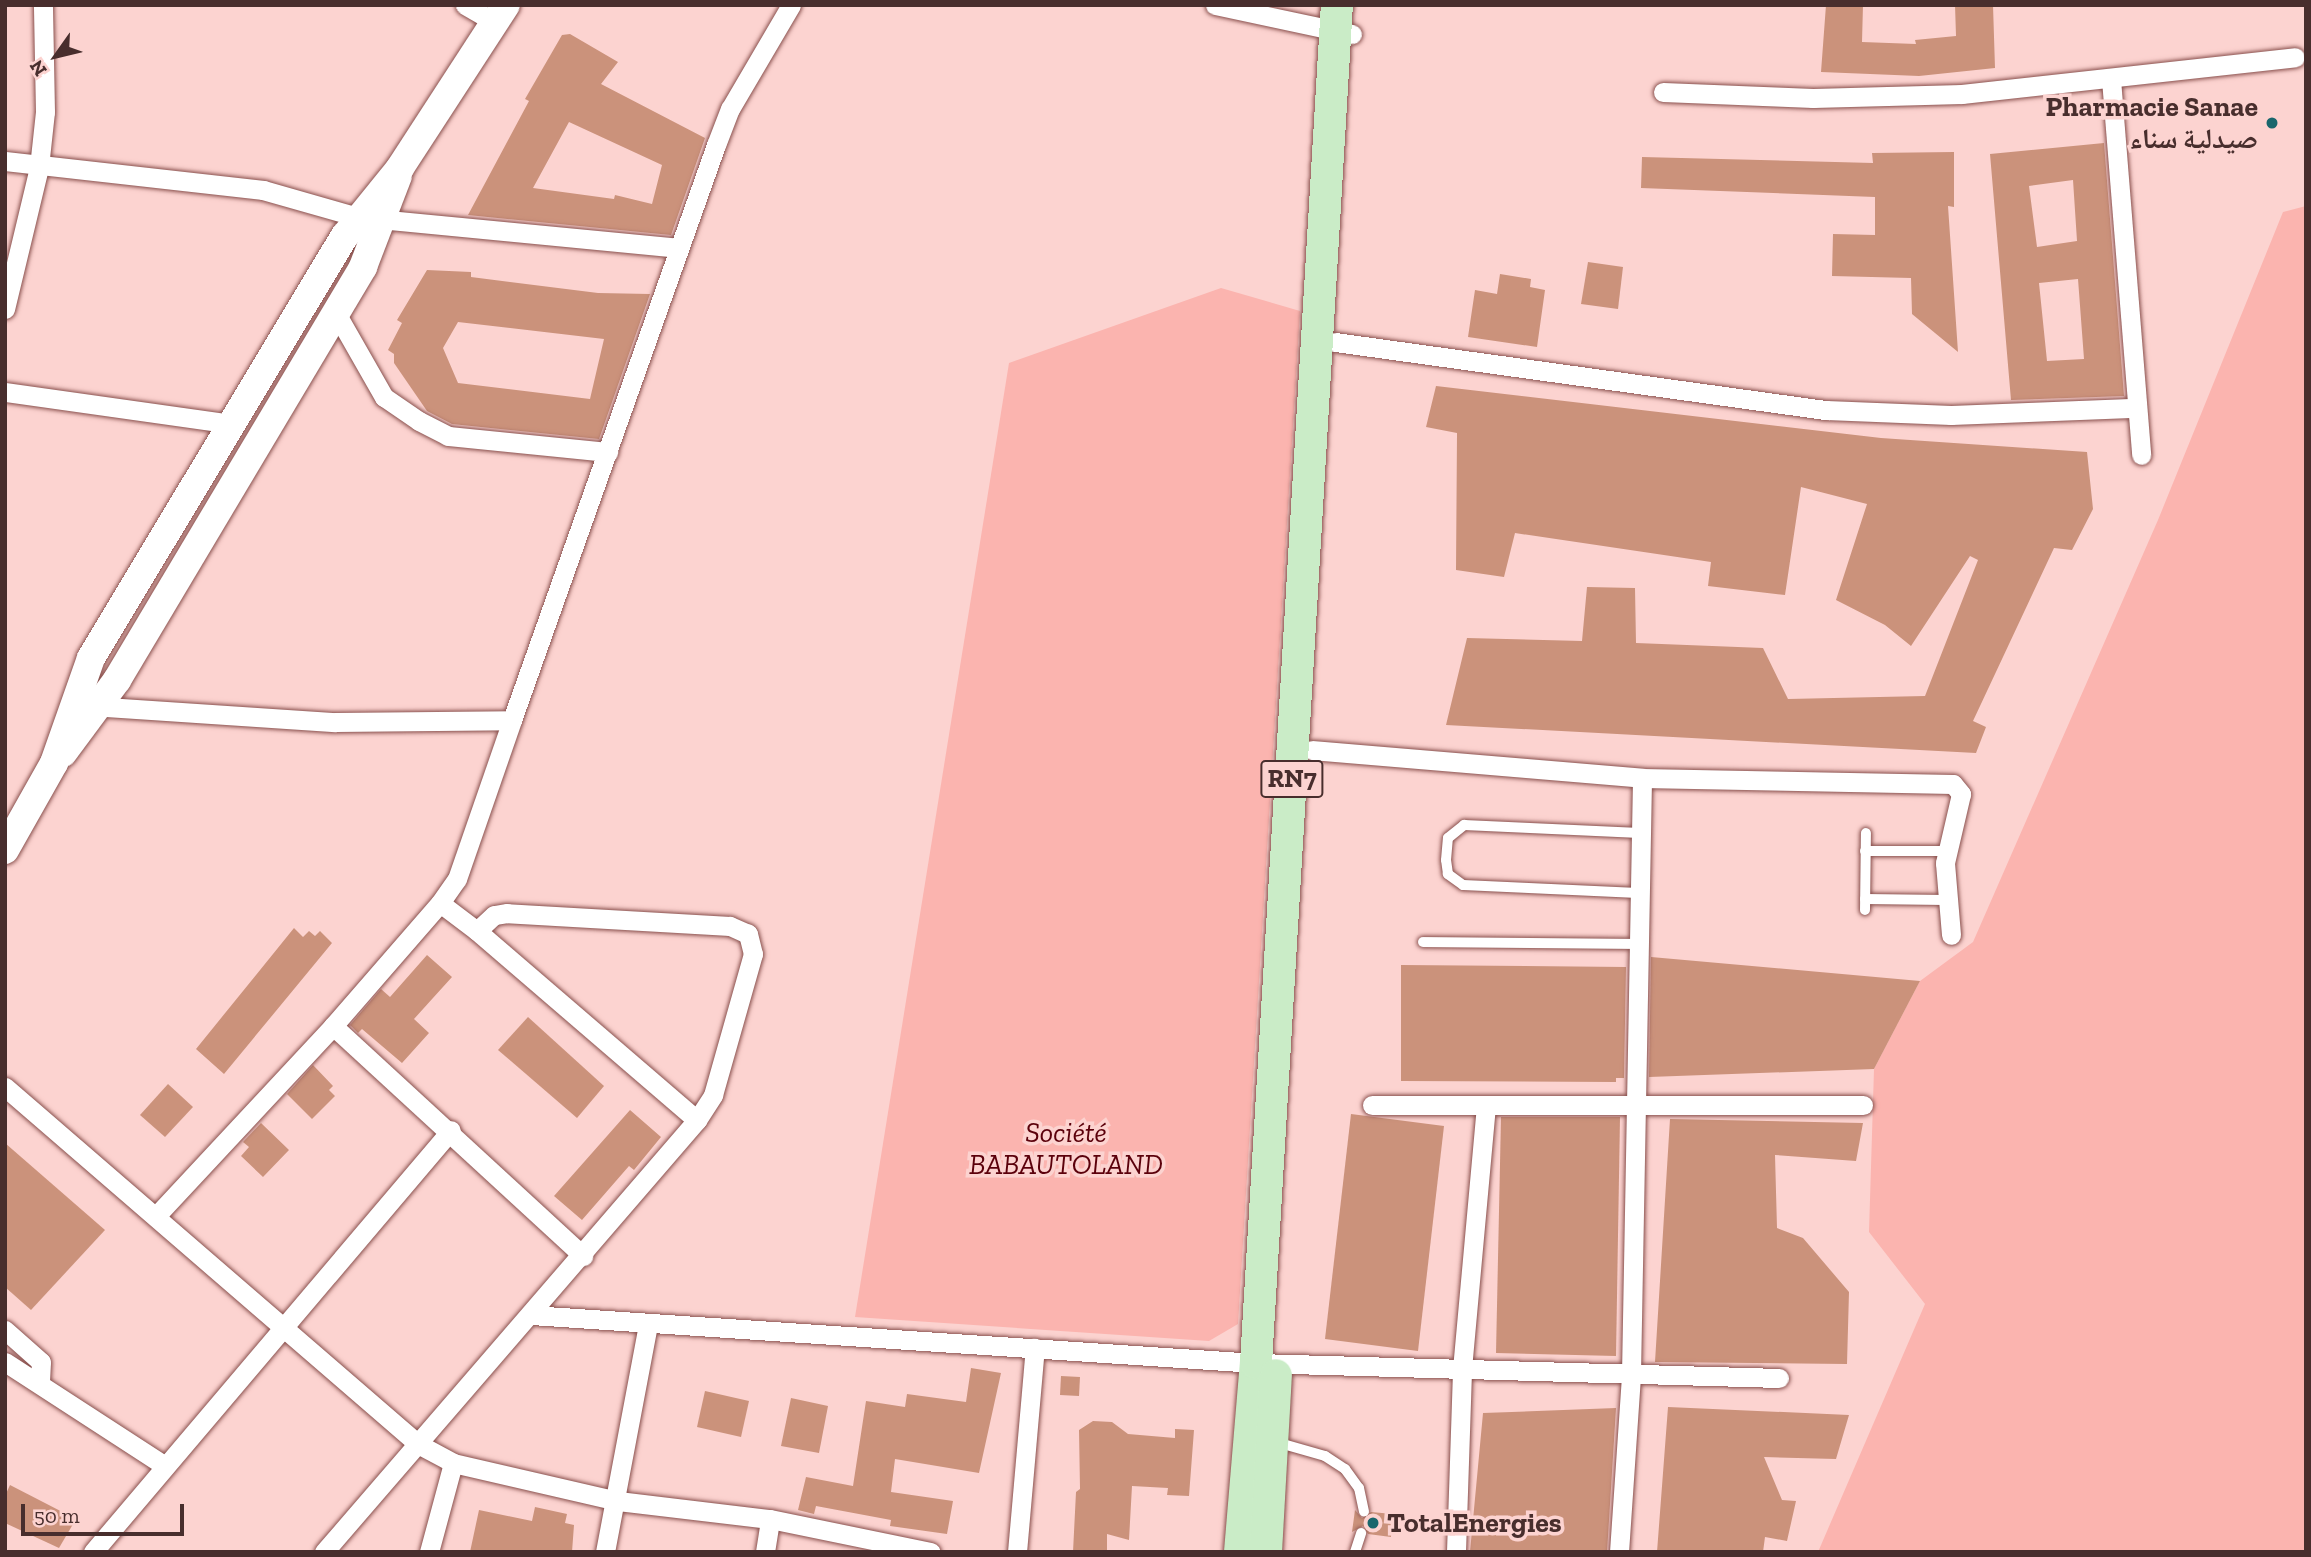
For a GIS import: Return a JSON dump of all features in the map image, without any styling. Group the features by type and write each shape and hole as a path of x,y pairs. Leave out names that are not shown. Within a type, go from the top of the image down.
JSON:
{"main road":[{"name":"RN7","path":"1240,1552 1267,1363 1312,750 1335,342 1345,19"},
{"name":"RN7","path":"1266,1552 1272,1441 1267,1363 1345,19"}],"street":[{"path":"5,309 21,258 39,167 46,57 43,5"},
{"path":"54,763 72,704 91,658 233,424 372,218 400,168 501,13 465,5"},
{"path":"156,1216 334,1026 440,903 457,879 730,109 791,5"},
{"path":"1215,5 1345,19"},
{"path":"1663,92 1888,97 2111,79 2295,57"},
{"path":"2111,79 2141,456"},
{"path":"5,161 39,167 262,190 372,218 679,248"},
{"path":"9,832 54,763 101,706 336,313 372,218"},
{"path":"336,313 384,397 419,421 449,436 608,452"},
{"path":"1335,342 1826,410 1988,415 2137,408"},
{"path":"5,392 233,424"},
{"path":"72,704 335,722 512,720"},
{"path":"1312,750 1642,778 1952,784 1961,799 1947,851 1946,900 1951,934"},
{"path":"1619,1552 1631,1374 1642,778"},
{"path":"440,903 477,931 697,1121"},
{"path":"324,1552 583,1256 697,1121 713,1095 753,954 748,934 730,926 507,913 494,915 477,931"},
{"path":"334,1026 451,1130 583,1256"},
{"path":"5,1087 418,1444 453,1463 618,1501 770,1519 872,1547 931,1552"},
{"path":"1372,1105 1863,1105"},
{"path":"1456,1552 1462,1369 1486,1105"},
{"path":"93,1552 451,1130"},
{"path":"531,1315 648,1325 1267,1363 1779,1378"},
{"path":"605,1552 618,1501 648,1325"},
{"path":"5,1330 41,1363 40,1383"},
{"path":"1017,1552 1035,1348"},
{"path":"5,1362 165,1466"},
{"path":"429,1552 453,1463"},
{"path":"765,1552 770,1519"}],"lane":[{"path":"1638,893 1463,885 1448,874 1446,860 1448,838 1464,825 1640,833"},
{"path":"1866,832 1865,905 1946,900"},
{"path":"1866,850 1947,851"},
{"path":"1423,942 1637,944"},
{"path":"1272,1441 1336,1461 1353,1478 1364,1511"},
{"path":"1355,1552 1362,1534"}],"green space":[{"path":"2306,206 2306,1552 1818,1552 1925,1304 1869,1232 1874,1069 1920,981 1973,942 2158,520 2283,212"},
{"name":"Société BABAUTOLAND","path":"1221,288 1300,311 1238,1324 1209,1341 855,1317 1009,363"}],"building":[{"path":"1826,5 1863,5 1862,42 1916,44 1915,40 1956,36 1955,5 1993,5 1995,68 1919,76 1821,72"},
{"path":"570,34 618,62 601,84 705,138 671,235 468,215 529,101 525,99 562,35","holes":["569,122 662,165 652,204 615,195 614,199 533,188"]},
{"path":"2104,143 2124,396 2011,400 1990,154","holes":["2073,180 2077,241 2037,247 2029,186","2078,279 2084,359 2047,361 2039,283"]},
{"path":"1954,152 1954,207 1948,206 1958,352 1912,314 1911,278 1832,276 1833,234 1875,235 1875,197 1641,188 1642,157 1873,163 1872,153"},
{"path":"1588,262 1623,267 1618,309 1581,304"},
{"path":"427,270 471,272 471,277 598,293 650,294 599,439 452,424 427,411 394,363 394,354 388,350 402,323 397,320","holes":["458,322 604,339 590,399 458,383 443,348"]},
{"path":"1500,274 1531,279 1530,287 1545,290 1537,347 1468,337 1475,290 1497,294"},
{"path":"1436,386 1881,438 2087,452 2093,509 2072,550 2054,548 1973,721 1986,727 1976,753 1446,725 1467,638 1582,641 1587,587 1635,588 1636,643 1763,648 1788,699 1925,696 1978,560 1970,556 1911,646 1885,625 1836,600 1867,504 1801,487 1785,595 1708,586 1711,562 1515,533 1504,577 1456,570 1457,433 1426,427"},
{"path":"294,928 303,937 309,931 315,936 320,931 332,943 224,1074 196,1049"},
{"path":"427,955 452,977 414,1019 429,1033 402,1063 362,1029 358,1033 350,1025 381,989 390,997"},
{"path":"1651,957 1920,981 1874,1069 1649,1077"},
{"path":"1401,965 1626,967 1624,1078 1616,1078 1616,1082 1401,1081"},
{"path":"528,1017 604,1086 577,1118 498,1050"},
{"path":"313,1065 333,1086 329,1090 335,1096 312,1119 287,1094"},
{"path":"168,1084 193,1107 165,1137 140,1115"},
{"path":"630,1110 661,1137 634,1170 629,1166 582,1220 554,1196"},
{"path":"1351,1114 1444,1126 1418,1351 1325,1339"},
{"path":"1501,1117 1620,1117 1616,1356 1496,1353"},
{"path":"1670,1119 1863,1123 1856,1161 1775,1155 1777,1228 1803,1238 1849,1292 1847,1364 1655,1362"},
{"path":"261,1123 289,1150 263,1177 241,1156 249,1147 243,1142"},
{"path":"5,1143 105,1230 31,1310 5,1287"},
{"path":"971,1368 1001,1373 979,1473 895,1459 891,1492 953,1501 947,1534 890,1526 891,1520 816,1506 814,1514 798,1510 806,1477 853,1486 866,1401 905,1407 907,1394 966,1402"},
{"path":"1061,1376 1080,1377 1079,1396 1060,1395"},
{"path":"705,1391 749,1401 741,1437 697,1427"},
{"path":"791,1398 828,1406 819,1453 781,1446"},
{"path":"1668,1407 1849,1415 1836,1459 1764,1457 1782,1500 1796,1501 1787,1541 1765,1537 1763,1552 1657,1552"},
{"path":"1616,1408 1607,1552 1470,1552 1483,1413"},
{"path":"1093,1421 1112,1422 1128,1434 1175,1438 1175,1429 1194,1430 1189,1496 1167,1495 1168,1488 1132,1486 1129,1540 1107,1534 1107,1552 1073,1552 1076,1492 1080,1489 1079,1430"},
{"path":"10,1485 76,1519 59,1548 5,1523 5,1496"},
{"path":"535,1507 567,1514 565,1523 574,1525 572,1552 470,1552 479,1510 532,1521"},
{"name":"TotalEnergies","path":"1355,1510 1362,1518 1371,1512 1393,1514 1391,1537 1368,1534 1363,1526 1352,1532"}],"place":[{"name":"Pharmacie Sanae صيدلية سناء","path":"2272,123"},
{"name":"TotalEnergies","path":"1373,1523"}]}
